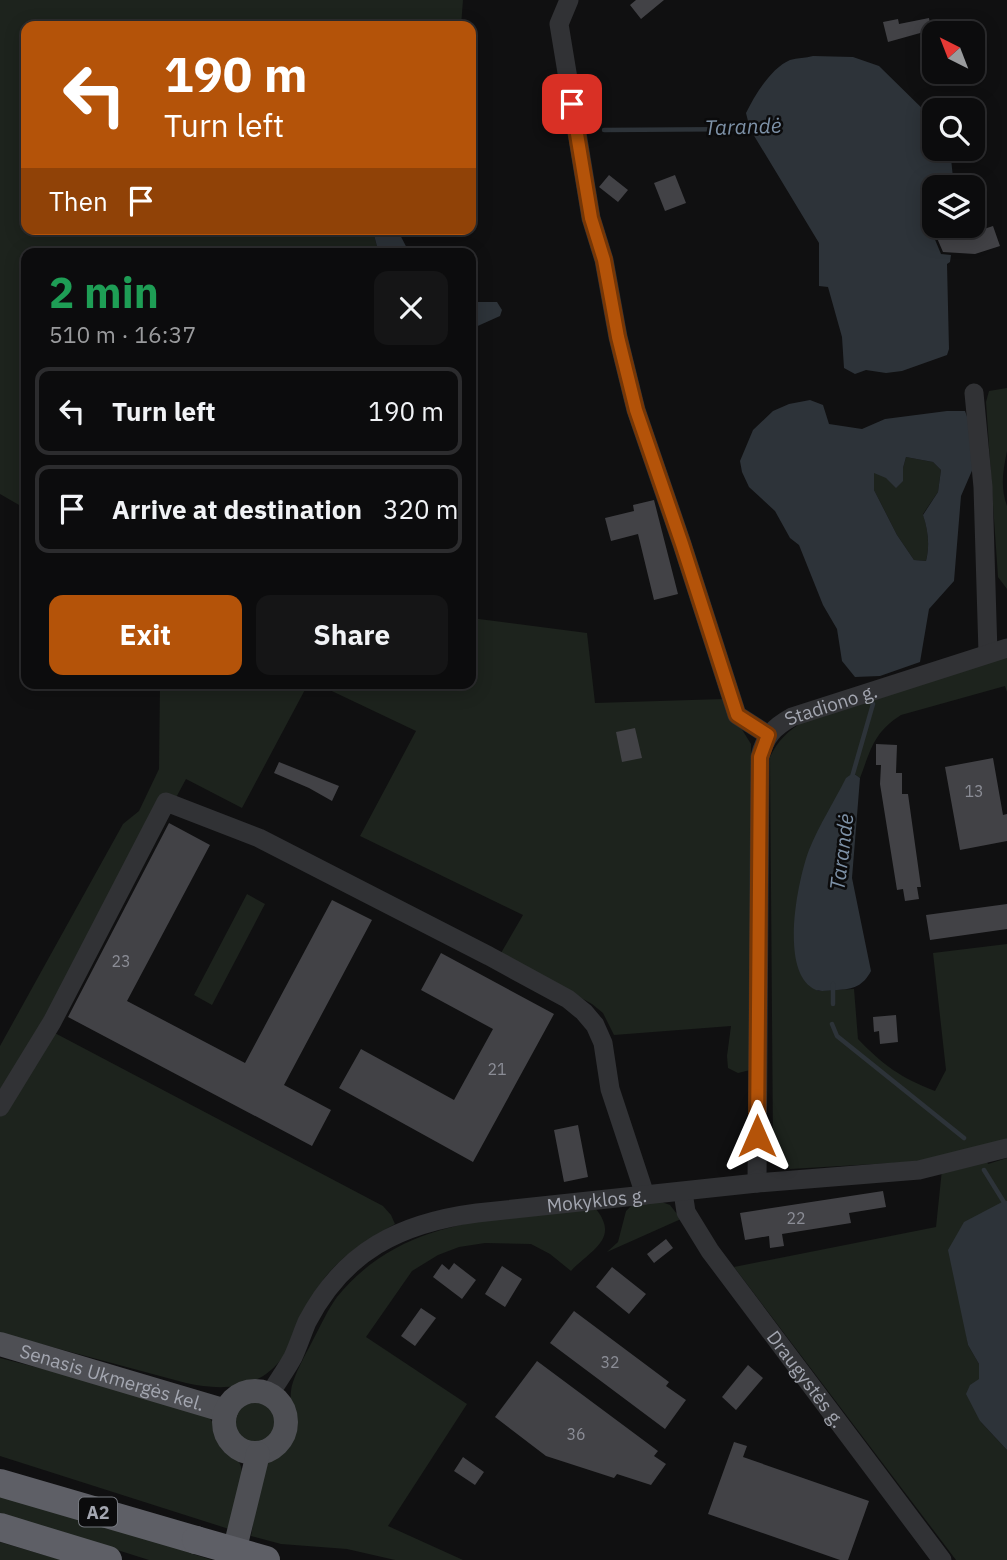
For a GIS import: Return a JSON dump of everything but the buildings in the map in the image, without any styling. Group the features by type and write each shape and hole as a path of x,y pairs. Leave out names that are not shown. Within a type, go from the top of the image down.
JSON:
{"highway":[{"name":"A2","path":"0,1483 266,1560"},
{"name":"A2","path":"0,1527 108,1560"}],"main road":[{"name":"Senasis Ukmergės kel.","path":"0,1344 226,1410"},
{"path":"260,1391 270,1394 283,1406 286,1423 284,1432 273,1447 258,1454 247,1453 231,1442 224,1422 226,1410 240,1395 260,1391"},
{"path":"232,1560 258,1454"}],"street":[{"path":"569,0 559,23 591,218 604,260 618,337 636,410 737,715 768,735"},
{"path":"974,393 997,651"},
{"name":"Stadiono g.","path":"757,1183 760,757 768,735 778,724 792,717 997,651"},
{"path":"0,1107 52,1022 166,802 259,838 489,956 568,999 584,1012 603,1043 612,1098 645,1195"},
{"name":"Mokyklos g.","path":"270,1394 292,1359 307,1323 331,1284 362,1254 412,1227 453,1216 757,1183 919,1170 1007,1147"},
{"name":"Draugystės g.","path":"683,1192 686,1212 710,1251 942,1560"}],"shaded area":[{"path":"0,0 463,0 461,21 21,21 21,235 374,235 377,248 21,248 21,506 0,494"},
{"path":"1007,388 1007,451 1003,485 1007,506 1007,589 998,577 986,402 989,391"},
{"path":"906,457 933,462 941,470 938,492 923,514 928,538 926,561 914,560 897,535 874,490 874,472 903,481"},
{"path":"476,619 587,633 595,703 723,699 751,744 750,1070 738,1073 728,1068 731,1026 614,1035 603,1013 592,1004 501,953 523,915 360,836 416,731 328,689 476,689"},
{"path":"1007,654 1007,692 1005,686 901,715 879,735 860,778 853,773 817,991 854,989 858,1039 893,1070 935,1091 946,1070 933,953 1007,944 1007,1142 982,1150 988,1164 1007,1158 1007,1201 1004,1201 963,1314 968,1345 979,1364 980,1421 1007,1450 1007,1560 956,1560 734,1267 936,1227 943,1160 790,1169 773,1146 770,757 784,736 804,721"},
{"path":"160,689 305,689 242,808 186,779 51,1031 383,1206 395,1224 352,1252 324,1278 312,1297 288,1349 273,1368 251,1382 226,1387 186,1383 0,1333 0,1046 123,824 139,811 159,769"},
{"path":"247,894 265,904 212,1005 194,995"},
{"path":"659,1201 670,1205 681,1219 607,1252 618,1242 626,1211 635,1202"},
{"path":"596,1209 603,1219 604,1236 594,1250 571,1271 550,1254 531,1244 485,1243 459,1247 438,1255 412,1271 366,1337 467,1404 388,1526 463,1560 395,1560 347,1549 281,1544 251,1536 259,1488 265,1470 290,1434 291,1388 297,1371 337,1297 363,1270 392,1250 423,1236 456,1226 525,1215"},
{"path":"0,1358 196,1408 202,1412 210,1419 242,1470 241,1487 229,1529 0,1456"},
{"path":"254,1401 269,1407 275,1422 269,1437 254,1443 239,1437 233,1422 239,1407"},
{"path":"0,1492 193,1550 193,1554 212,1560 149,1560 0,1513"},
{"path":"0,1542 61,1560 0,1560"}],"water":[{"path":"813,56 853,57 879,66 922,108 922,161 951,161 953,175 922,175 922,238 934,238 941,254 951,255 947,264 947,355 902,371 886,373 866,370 855,374 844,368 842,337 828,287 819,286 819,243 750,129 746,113 770,76 790,60"},
{"path":"374,235 400,235 407,248 377,248"},
{"path":"476,302 497,302 502,310 500,316 476,327"},
{"path":"810,400 823,405 829,424 862,429 885,419 965,411 974,436 974,466 961,496 954,581 929,609 920,662 880,676 855,677 842,661 837,629 823,605 799,545 790,538 775,511 749,487 740,461 753,430 773,411 789,404","holes":["906,457 933,462 941,470 938,492 923,515 928,538 926,561 914,560 897,535 874,490 874,473 886,478 896,488 903,481"]},
{"path":"853,773 860,778 852,878 871,971 865,980 853,988 818,991 804,981 797,965 794,946 796,903 809,850 846,778"},
{"path":"1007,1201 1007,1450 980,1421 966,1394 970,1385 979,1379 979,1364 968,1345 948,1250 964,1222"}],"waterway":[{"name":"Tarandė","path":"604,130 754,129"},
{"name":"Tarandė","path":"852,777 873,704"},
{"name":"Tarandė","path":"833,984 833,1004"},
{"name":"Tarandė","path":"832,1024 837,1036 964,1138"},
{"name":"Tarandė","path":"984,1170 1007,1207"}],"route":[{"path":"572,104 591,218 604,260 618,337 636,410 737,715 768,735 760,757 757,1136"}]}
